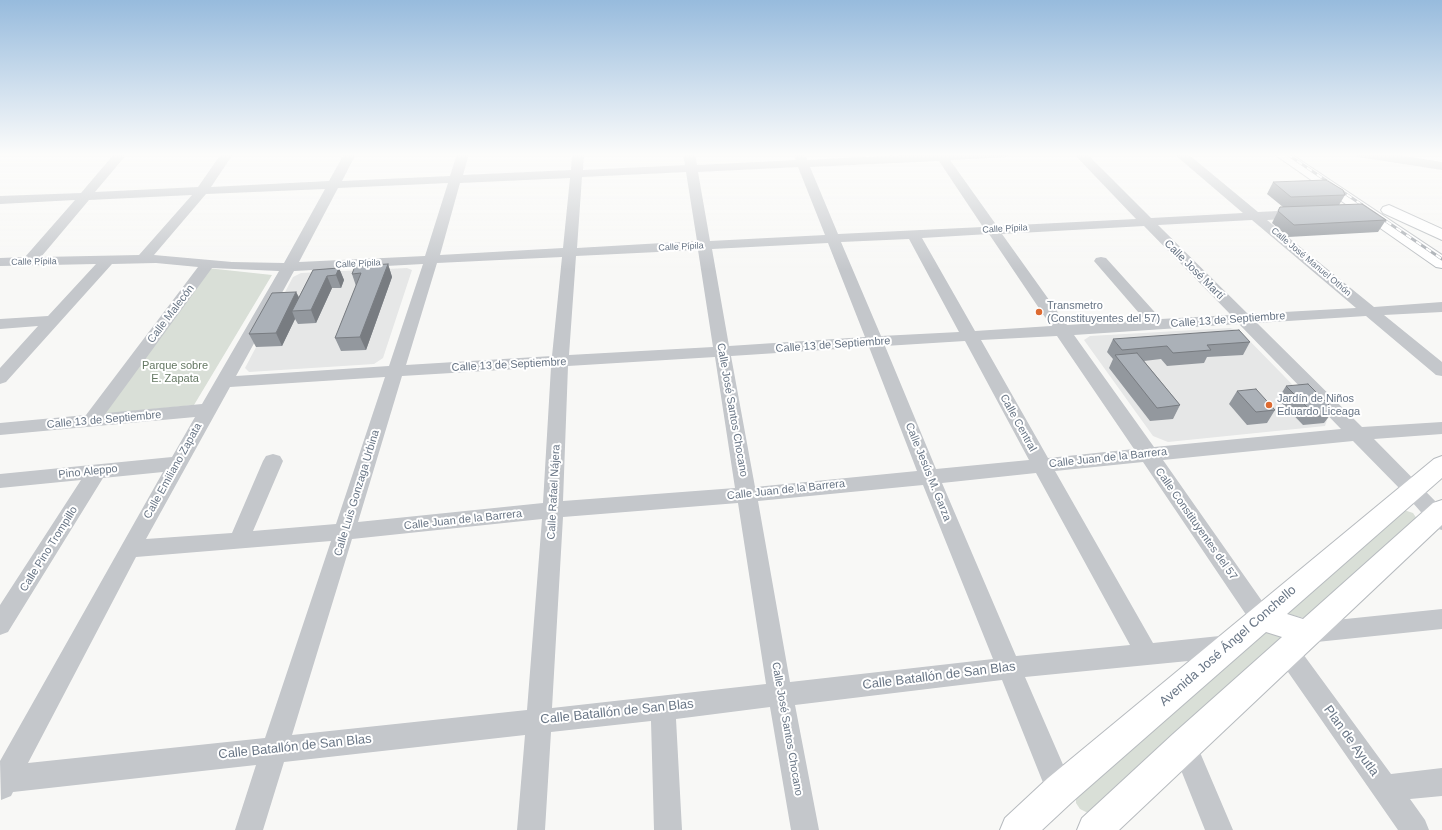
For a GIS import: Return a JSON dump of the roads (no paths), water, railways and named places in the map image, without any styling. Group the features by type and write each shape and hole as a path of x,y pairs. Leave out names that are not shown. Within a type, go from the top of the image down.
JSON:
{"main road":[{"path":"1336,193 1442,263"},
{"path":"1363,193 1442,245"},
{"path":"1388,210 1442,235"},
{"path":"1362,211 1442,270"},
{"name":"Avenida José Ángel Conchello","path":"1018,830 1060,790 1442,465"},
{"path":"1094,830 1184,745 1297,642 1440,516"},
{"path":"1261,618 1297,642"}],"street":[{"path":"29,262 90,193"},
{"path":"0,200 169,193"},
{"path":"143,259 200,193"},
{"name":"Calle Emiliano Zapata","path":"3,784 130,549 207,410 289,268 329,193"},
{"name":"Calle Luis Gonzaga Urbina","path":"249,830 345,532 451,193"},
{"name":"Calle Rafael Nájera","path":"531,830 553,510 560,362 575,193"},
{"name":"Calle José Santos Chocano","path":"696,193 746,495 805,830"},
{"name":"Calle Jesús M. Garza","path":"815,193 929,476 1060,790"},
{"name":"Calle Constituyentes del 57","path":"966,193 1261,618"},
{"name":"Calle José Martí","path":"1118,193 1440,516"},
{"name":"Calle José Manuel Othón","path":"1227,193 1442,371"},
{"path":"1340,212 1362,211"},
{"name":"Calle Pípila","path":"0,262 143,259 289,268 833,238 1310,214"},
{"name":"Calle Central","path":"913,234 1147,654"},
{"path":"0,378 108,260"},
{"path":"1101,261 1157,325"},
{"name":"Calle Malecón","path":"91,421 208,264"},
{"name":"Calle 13 de Septiembre","path":"223,382 1442,307"},
{"path":"0,324 51,321"},
{"name":"Calle 13 de Septiembre","path":"0,429 207,410"},
{"name":"Calle Juan de la Barrera","path":"130,549 345,532 553,510 746,495 1148,454 1357,434 1442,428"},
{"path":"239,540 274,461"},
{"name":"Pino Aleppo","path":"0,481 177,464"},
{"name":"Calle Pino Trompillo","path":"0,626 97,472"},
{"path":"1297,642 1442,619"},
{"name":"Plan de Ayutla","path":"1297,642 1385,788 1415,830"},
{"name":"Calle Batallón de San Blas","path":"3,784 274,750 663,708 1009,668 1229,646"},
{"path":"663,708 668,830"},
{"path":"1184,745 1219,830"},
{"path":"1385,788 1442,782"}],"railway":[{"path":"1344,193 1442,259"}],"place":[{"name":"Transmetro (Constituyentes del 57)","path":"1039,312"},
{"name":"Jardín de Niños Eduardo Liceaga","path":"1269,405"}],"park label":[{"name":"Parque sobre E. Zapata","path":"175,372"}]}
